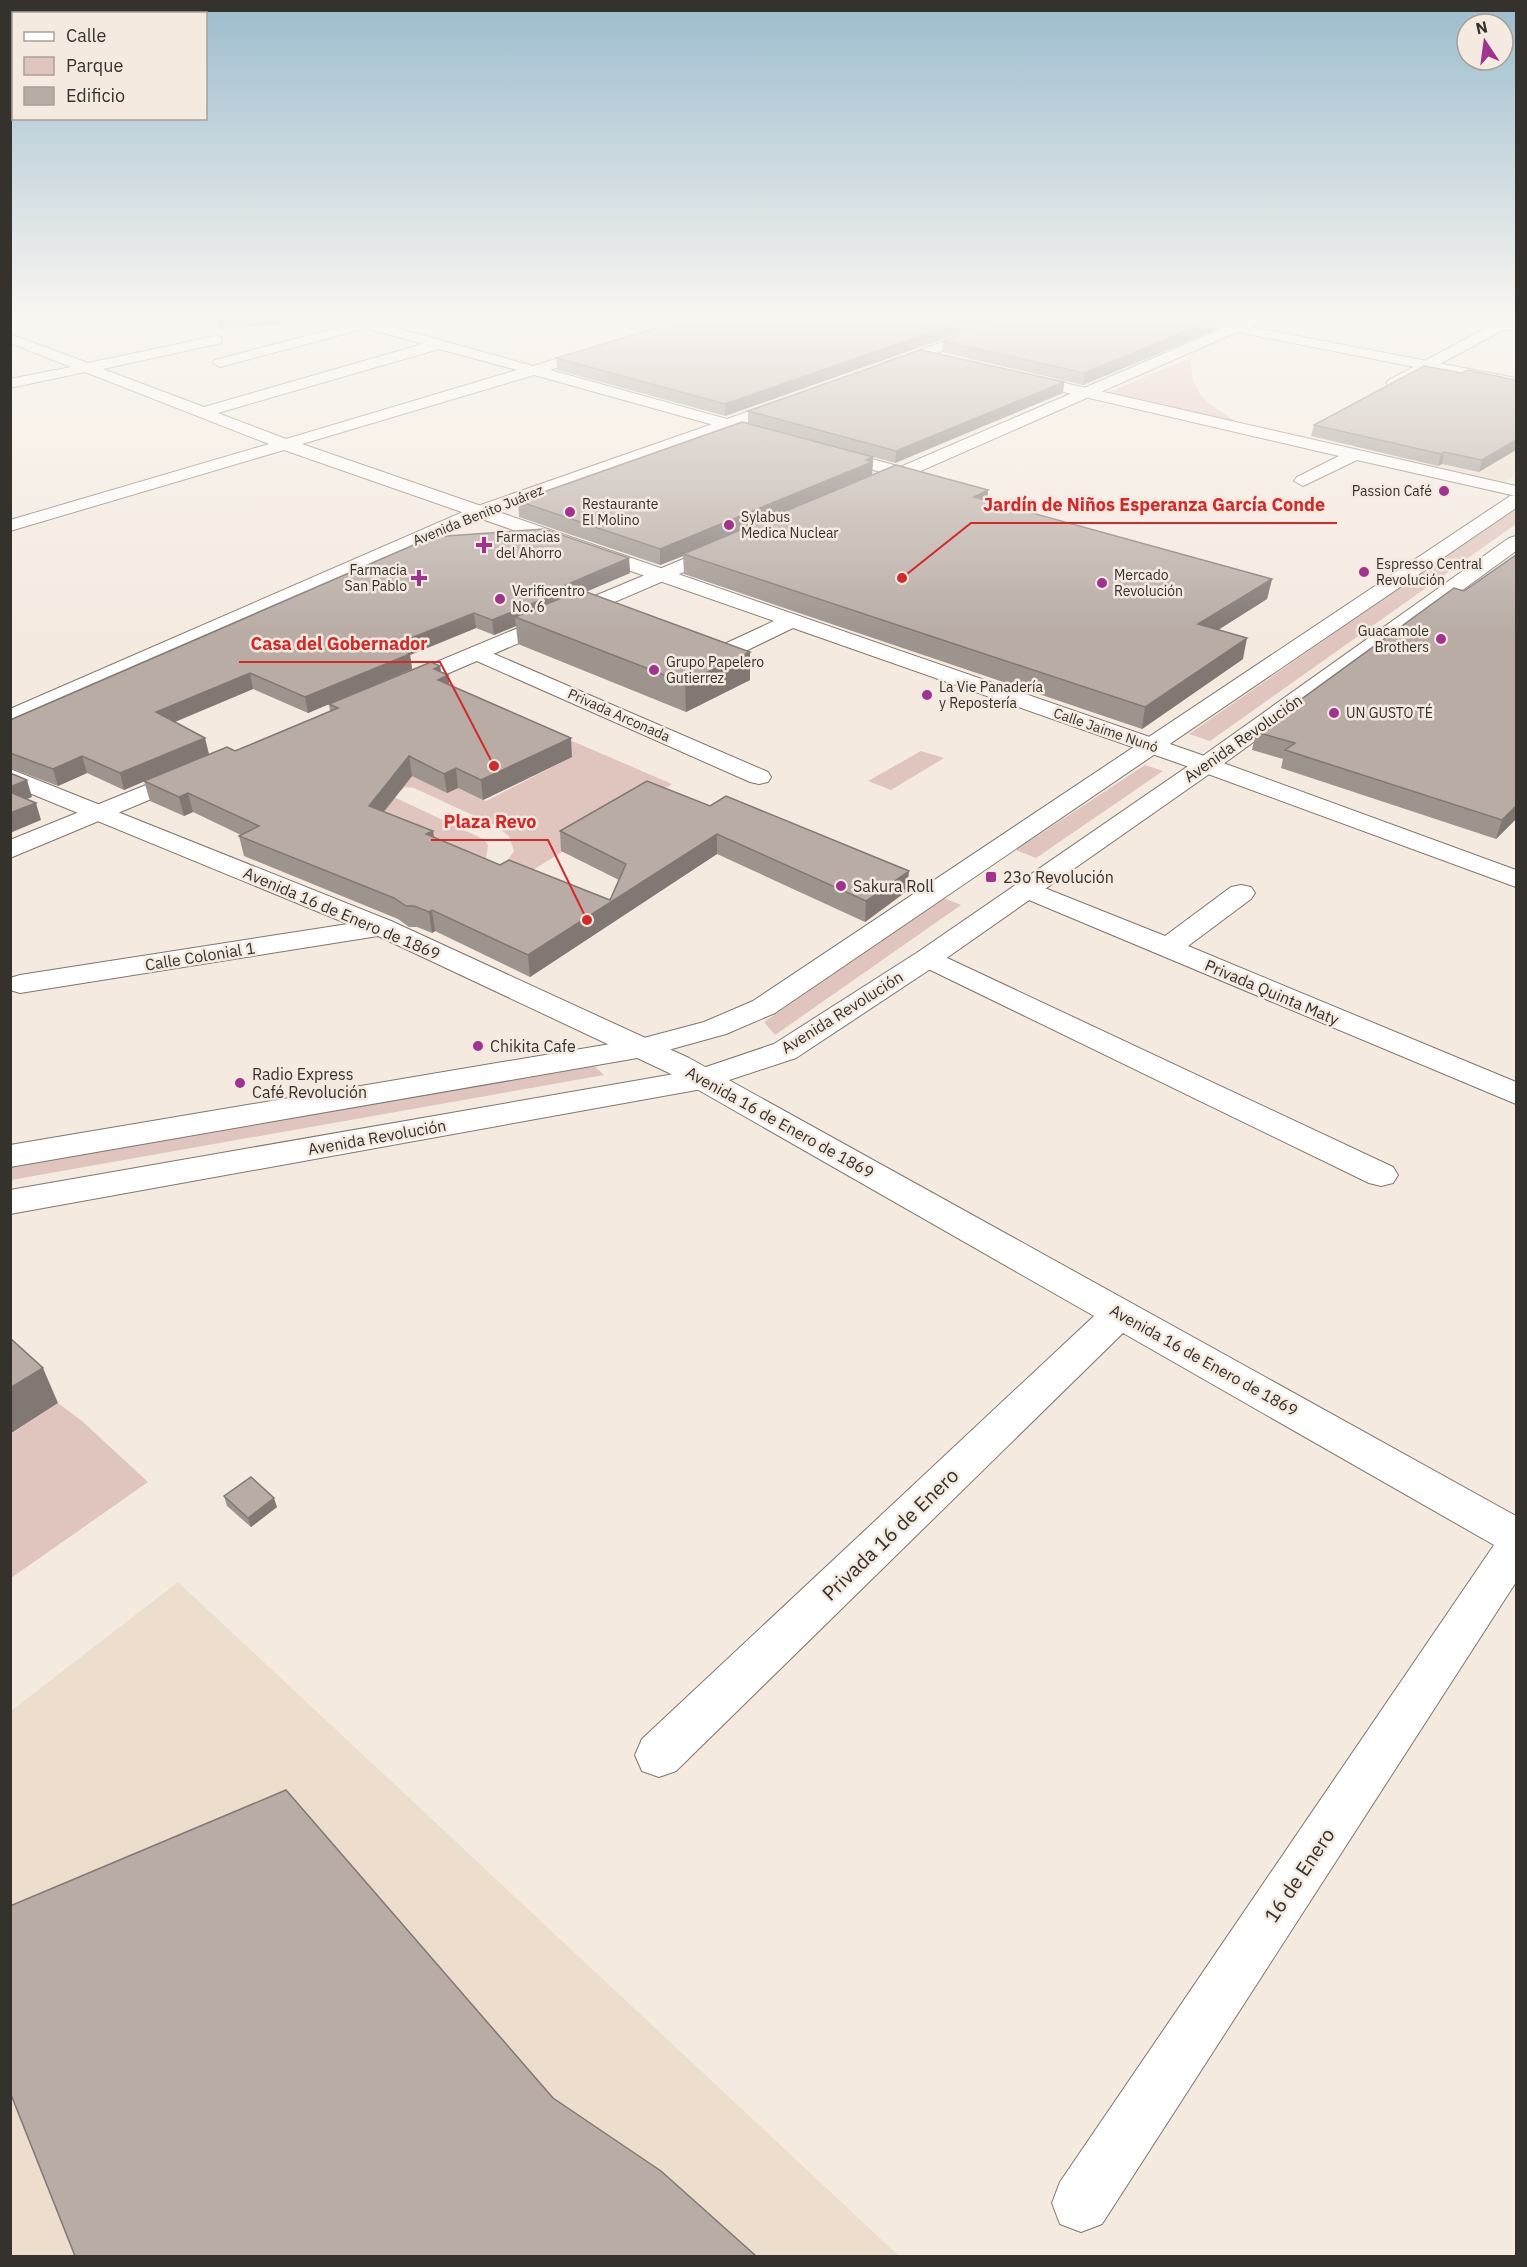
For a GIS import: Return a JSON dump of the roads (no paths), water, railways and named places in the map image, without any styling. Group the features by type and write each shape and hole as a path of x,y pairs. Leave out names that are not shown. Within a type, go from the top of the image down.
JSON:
{"street":[{"name":"Calle Jaime Nunó","path":"227,423 658,576 1206,765 1516,879"},
{"path":"10,526 361,423"},
{"path":"723,423 783,439"},
{"name":"Avenida Benito Juárez","path":"10,718 478,512 730,423"},
{"path":"850,495 1021,423"},
{"path":"1217,423 1516,491"},
{"path":"1290,439 1311,428"},
{"path":"816,448 903,473"},
{"path":"1303,481 1355,454"},
{"path":"10,1156 643,1048 715,1028 764,1007 1516,500"},
{"path":"381,694 744,540"},
{"name":"Avenida Revolución","path":"10,1202 702,1079 785,1051 928,958 1028,889 1206,765 1516,542"},
{"path":"715,657 791,621"},
{"name":"Privada Arconada","path":"478,653 759,777"},
{"path":"10,850 208,767"},
{"name":"Avenida 16 de Enero de 1869","path":"10,776 381,927 643,1048 1121,1313 1516,1537"},
{"name":"Privada Quinta Maty","path":"1028,889 1516,1094"},
{"path":"1167,948 1241,893"},
{"name":"Calle Colonial 1","path":"14,985 381,927"},
{"path":"928,958 1381,1175"},
{"name":"Privada 16 de Enero","path":"659,1755 1121,1313"},
{"name":"16 de Enero","path":"1081,2203 1516,1547"}],"place":[{"name":"Passion Café","path":"1444,491"},
{"name":"Restaurante El Molino","path":"570,512"},
{"name":"Sylabus Medica Nuclear","path":"729,525"},
{"name":"Farmacias del Ahorro","path":"484,545"},
{"name":"Espresso Central Revolución","path":"1364,572"},
{"name":"Farmacia San Pablo","path":"419,578"},
{"name":"Jardín de Niños Esperanza García Conde","path":"902,578"},
{"name":"Mercado Revolución","path":"1102,583"},
{"name":"Verificentro No. 6","path":"500,599"},
{"name":"Guacamole Brothers","path":"1441,639"},
{"name":"Grupo Papelero Gutierrez","path":"654,670"},
{"name":"La Vie Panadería y Repostería","path":"927,695"},
{"name":"UN GUSTO TÉ","path":"1334,713"},
{"name":"Casa del Gobernador","path":"494,766"},
{"name":"23o Revolución","path":"991,877"},
{"name":"Sakura Roll","path":"841,886"},
{"name":"Plaza Revo","path":"587,920"},
{"name":"Chikita Cafe","path":"478,1046"},
{"name":"Radio Express Café Revolución","path":"240,1083"}]}
